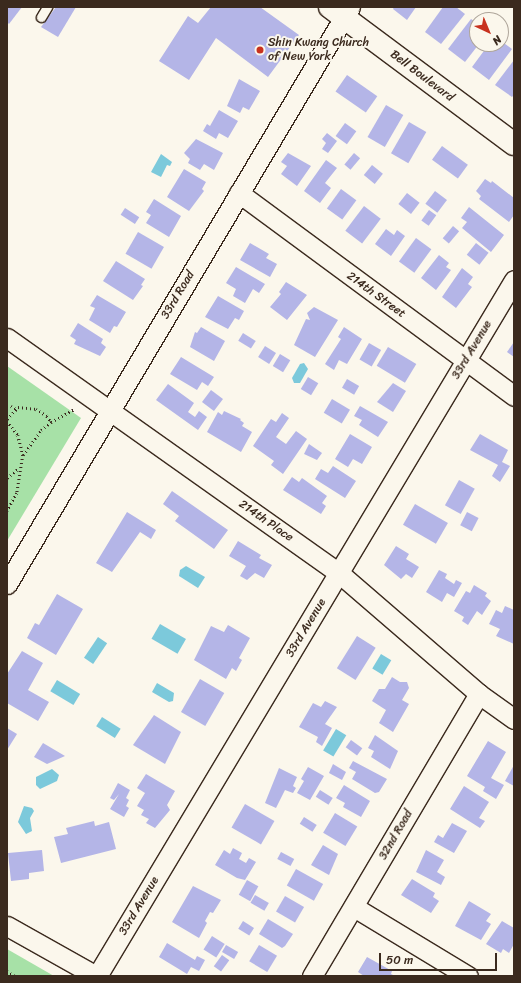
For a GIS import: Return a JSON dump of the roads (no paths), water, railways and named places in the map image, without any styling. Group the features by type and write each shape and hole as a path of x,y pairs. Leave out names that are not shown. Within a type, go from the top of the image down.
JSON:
{"street":[{"name":"Bell Boulevard","path":"341,10 514,144"},
{"name":"33rd Road","path":"7,584 239,193 341,10"},
{"name":"214th Street","path":"239,193 514,396"},
{"name":"33rd Avenue","path":"96,976 514,280"},
{"name":"214th Place","path":"7,338 339,573 479,694 514,719"},
{"name":"32nd Road","path":"312,976 479,694"},
{"path":"354,907 468,976"},
{"path":"7,926 96,976"}],"lane":[{"path":"40,17 47,7"}],"water":[{"path":"161,154 172,162 170,166 167,165 161,177 151,172"},
{"path":"304,363 308,369 300,383 294,383 292,378 300,364"},
{"path":"186,566 205,577 198,588 179,576 180,570"},
{"path":"160,624 186,639 177,654 152,639"},
{"path":"98,637 107,643 93,664 84,658"},
{"path":"381,654 391,660 383,675 372,669"},
{"path":"57,680 80,694 73,705 50,691"},
{"path":"157,683 174,693 173,701 169,702 152,692"},
{"path":"102,717 121,729 115,738 96,726"},
{"path":"336,729 346,735 333,757 323,750"},
{"path":"52,769 59,775 57,781 40,789 36,785 36,777"},
{"path":"24,806 32,808 34,811 30,818 32,831 26,834 18,822"}],"place":[{"name":"Shin Kwang Church of New York","path":"260,50"}]}
